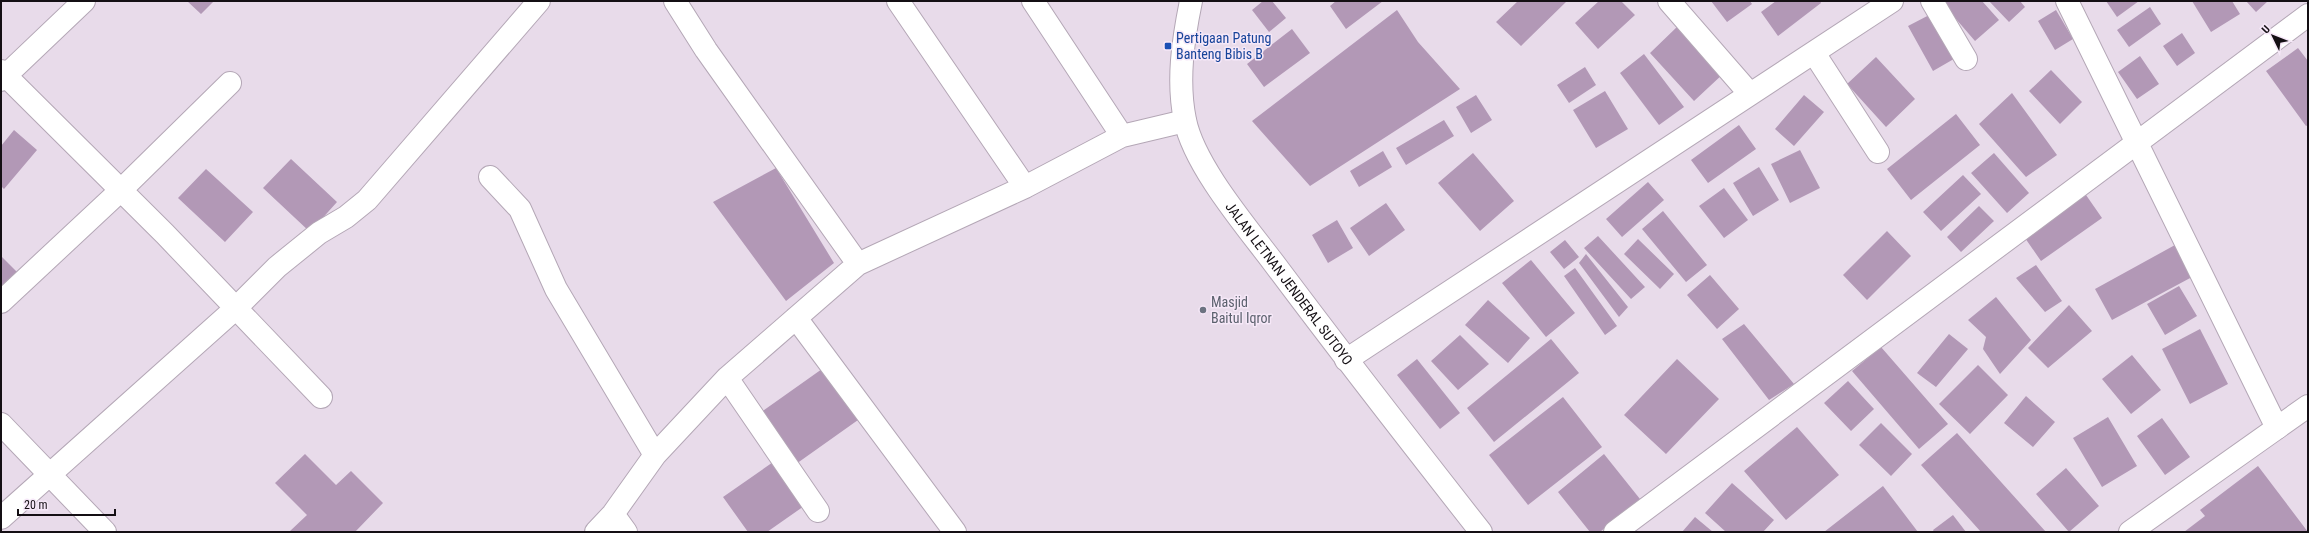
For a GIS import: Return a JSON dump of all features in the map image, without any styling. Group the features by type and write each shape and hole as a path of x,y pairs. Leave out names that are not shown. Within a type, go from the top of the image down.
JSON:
{"street":[{"path":"84,1 2,75 121,190 321,397"},
{"path":"1,518 235,309 256,286 300,247 346,217 367,200 539,1"},
{"path":"675,1 706,50 858,264"},
{"path":"898,1 1025,186"},
{"path":"1033,1 1122,136"},
{"name":"JALAN LETNAN JENDERAL SUTOYO","path":"1190,1 1182,44 1185,121 1202,162 1229,203 1346,360 1481,532"},
{"path":"1669,1 1750,94"},
{"path":"1346,360 1892,1"},
{"path":"1932,1 1966,59"},
{"path":"2067,1 2277,428"},
{"path":"1615,532 2308,15"},
{"path":"1814,53 1878,152"},
{"path":"1,302 121,190 230,83"},
{"path":"596,532 613,514 655,455 727,378 858,264 1025,186 1122,136 1185,121"},
{"path":"490,177 520,209 556,289 655,455"},
{"path":"796,318 955,532"},
{"path":"727,378 818,511"},
{"path":"2130,532 2308,406"},
{"path":"1,424 51,473 105,532"},
{"path":"613,514 626,532"}],"building":[{"path":"187,1 214,1 201,14"},
{"path":"1263,1 1272,1 1286,18 1269,32 1252,10"},
{"path":"1336,1 1383,1 1346,29 1330,6"},
{"path":"1518,1 1567,1 1521,46 1496,22"},
{"path":"1599,1 1621,1 1635,15 1598,49 1575,23"},
{"path":"1711,1 1750,1 1752,4 1727,22"},
{"path":"1776,1 1820,1 1821,3 1778,36 1761,12"},
{"path":"1946,1 1982,1 1999,20 1975,41 1943,4"},
{"path":"1989,1 2020,1 2025,7 2009,22"},
{"path":"2106,1 2139,1 2117,17"},
{"path":"2192,1 2232,1 2240,14 2211,32"},
{"path":"2246,1 2268,1 2256,12"},
{"path":"2150,7 2161,24 2129,47 2117,30"},
{"path":"1397,10 1418,42 1460,89 1310,186 1252,121"},
{"path":"2056,10 2073,39 2055,50 2038,21"},
{"path":"1935,12 1959,56 1933,71 1908,26"},
{"path":"1679,25 1724,73 1694,101 1650,53"},
{"path":"1292,29 1310,53 1264,87 1247,64"},
{"path":"2182,33 2195,53 2177,66 2163,46"},
{"path":"2298,48 2308,61 2308,125 2306,126 2266,71"},
{"path":"1644,54 1684,107 1659,125 1620,73"},
{"path":"2140,56 2159,84 2137,99 2118,72"},
{"path":"1876,57 1915,99 1886,127 1847,84"},
{"path":"1585,67 1596,85 1569,103 1557,85"},
{"path":"2051,70 2082,102 2060,124 2029,91"},
{"path":"1605,91 1628,129 1596,148 1573,110"},
{"path":"2012,93 2057,155 2026,177 1979,124"},
{"path":"1476,95 1492,120 1471,133 1456,107"},
{"path":"1804,95 1824,112 1794,146 1775,129"},
{"path":"1956,114 1980,145 1911,200 1887,169"},
{"path":"1444,120 1454,136 1406,165 1396,148"},
{"path":"1739,125 1756,149 1708,183 1691,160"},
{"path":"14,130 37,150 4,189 1,186 1,146"},
{"path":"1800,150 1820,188 1790,203 1771,164"},
{"path":"1383,151 1392,167 1359,187 1350,171"},
{"path":"1473,153 1514,201 1480,231 1438,183"},
{"path":"1994,153 2029,193 2007,213 1971,173"},
{"path":"291,159 337,202 310,232 263,188"},
{"path":"1759,167 1779,200 1753,216 1733,183"},
{"path":"776,168 834,263 786,301 713,202"},
{"path":"206,169 253,212 225,242 178,198"},
{"path":"1963,175 1981,194 1941,231 1923,212"},
{"path":"1648,182 1664,200 1622,237 1606,219"},
{"path":"1724,188 1748,220 1724,238 1699,206"},
{"path":"2086,195 2102,218 2041,261 2025,238"},
{"path":"1386,203 1405,230 1369,256 1350,228"},
{"path":"1979,206 1994,221 1961,252 1947,237"},
{"path":"1663,211 1707,265 1686,282 1642,229"},
{"path":"1337,220 1353,248 1328,263 1312,235"},
{"path":"1887,231 1911,256 1867,300 1843,275"},
{"path":"1598,236 1645,287 1631,299 1584,248"},
{"path":"1638,239 1674,274 1660,289 1624,254"},
{"path":"1565,240 1579,257 1564,269 1550,252"},
{"path":"2175,245 2192,277 2112,320 2095,289"},
{"path":"1586,254 1628,307 1619,317 1579,263"},
{"path":"1,256 17,272 1,288"},
{"path":"1531,260 1575,313 1546,337 1502,283"},
{"path":"2036,265 2062,301 2045,312 2016,278"},
{"path":"1575,268 1617,326 1605,335 1564,276"},
{"path":"1710,275 1739,309 1717,329 1687,295"},
{"path":"2179,286 2197,316 2165,335 2147,304"},
{"path":"1996,297 2031,340 2000,374 1983,349 1986,337 1968,320"},
{"path":"1488,300 1530,338 1508,363 1465,325"},
{"path":"2069,305 2092,331 2048,368 2028,348"},
{"path":"1744,324 1794,384 1769,400 1722,339"},
{"path":"2200,329 2228,384 2190,404 2162,349"},
{"path":"1949,334 1968,349 1936,387 1917,373"},
{"path":"1460,335 1489,364 1458,390 1431,361"},
{"path":"1551,339 1579,373 1494,442 1467,408"},
{"path":"1881,347 1948,424 1919,449 1852,371"},
{"path":"2132,355 2161,390 2131,414 2102,379"},
{"path":"1417,359 1460,413 1440,429 1397,375"},
{"path":"1677,359 1719,399 1666,454 1624,415"},
{"path":"1978,365 2008,395 1970,434 1939,404"},
{"path":"822,369 858,420 796,464 760,413"},
{"path":"1848,381 1874,409 1851,431 1824,403"},
{"path":"2026,396 2055,422 2033,447 2004,423"},
{"path":"1563,397 1602,447 1528,505 1489,455"},
{"path":"2108,417 2137,466 2102,487 2073,438"},
{"path":"2162,418 2190,457 2165,475 2137,436"},
{"path":"1881,423 1912,454 1891,476 1859,445"},
{"path":"1797,427 1839,475 1786,520 1744,471"},
{"path":"1957,433 2046,532 1981,532 1921,465"},
{"path":"305,454 336,485 351,471 383,503 355,532 289,532 307,515 275,483"},
{"path":"1604,454 1640,499 1600,532 1590,532 1558,492"},
{"path":"776,460 807,504 767,532 748,532 723,497"},
{"path":"2258,466 2308,532 2184,532 2205,516 2200,510"},
{"path":"2066,468 2099,506 2069,532 2036,494"},
{"path":"1732,483 1774,520 1763,532 1726,532 1705,513"},
{"path":"1883,486 1918,532 1824,532"},
{"path":"1953,515 1966,532 1934,532 1933,530"},
{"path":"1695,517 1713,532 1682,532"}],"place":[{"name":"Pertigaan Patung Banteng Bibis B","path":"1168,46"},
{"name":"Masjid Baitul Iqror","path":"1203,310"}]}
